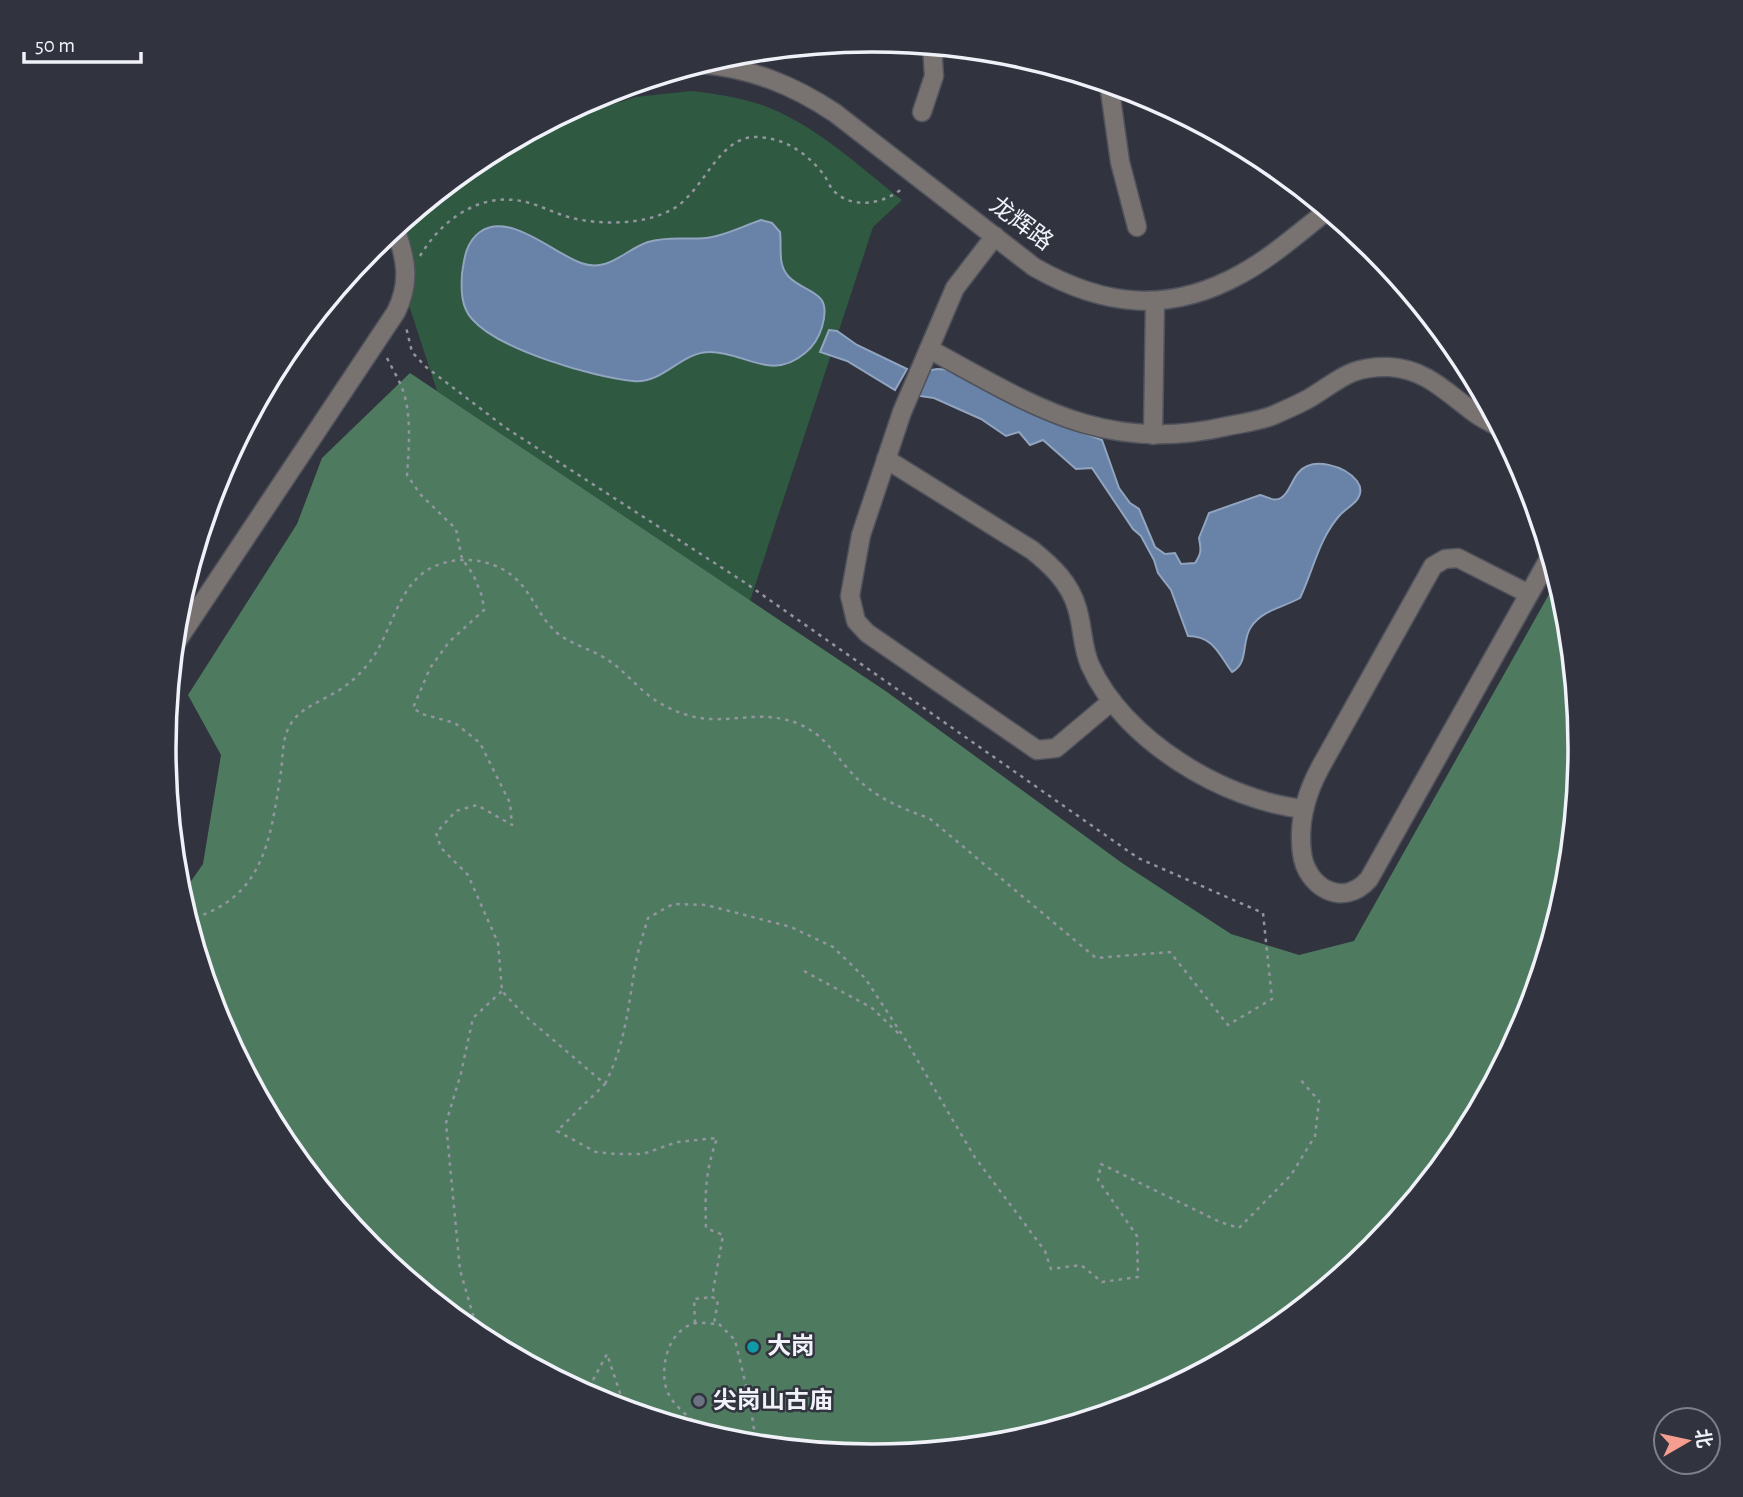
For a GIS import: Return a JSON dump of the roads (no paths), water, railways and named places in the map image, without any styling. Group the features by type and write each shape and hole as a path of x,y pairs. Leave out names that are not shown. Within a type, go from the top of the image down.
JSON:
{"street":[{"path":"922,112 934,76 933,55"},
{"name":"龙辉路","path":"727,68 752,72 809,96 914,173 1034,267 1062,283 1091,294 1122,300 1155,301 1216,287 1244,273 1320,216"},
{"path":"1111,95 1120,162 1137,227"},
{"path":"995,236 955,288 902,412 861,535 850,596 853,613 861,627 1037,750 1056,748 1112,701"},
{"path":"187,627 377,342 402,300 405,284 404,255 398,238"},
{"path":"1153,435 1155,301"},
{"path":"929,349 1018,397 1060,417 1097,429 1153,435 1207,431 1271,416 1307,400 1339,377 1364,369 1391,367 1417,373 1441,384 1483,418"},
{"path":"886,459 1052,565 1067,585 1077,608 1089,662 1103,689 1147,736 1205,777 1255,800 1304,809"},
{"path":"1529,594 1458,558 1445,559 1433,566 1320,768 1304,809 1301,826 1302,855 1311,877 1320,886 1341,894 1352,893 1362,888 1369,879 1529,594 1544,567"}],"water":[{"path":"761,220 772,223 780,232 781,261 785,272 796,283 821,299 824,306 822,327 814,344 793,361 781,365 758,363 710,352 699,353 644,381 595,374 548,360 503,341 472,319 464,304 462,274 467,251 475,236 492,227 517,230 581,263 600,265 648,242 713,237"},
{"path":"829,330 837,331 857,345 907,369 895,390 847,361 820,352"},
{"path":"953,370 1052,421 1102,440 1119,488 1130,503 1139,509 1155,547 1165,554 1175,553 1181,564 1195,563 1197,560 1200,551 1199,538 1209,513 1260,495 1273,499 1281,498 1305,467 1320,464 1337,467 1357,481 1360,494 1327,534 1300,598 1256,621 1248,633 1241,664 1232,672 1210,643 1188,636 1171,590 1158,573 1141,536 1133,529 1092,468 1076,469 1043,440 1030,445 1019,432 1006,436 981,419 934,398 913,395 926,371"}],"place":[{"name":"大岗","path":"753,1347"},
{"name":"尖岗山古庙","path":"699,1401"}]}
